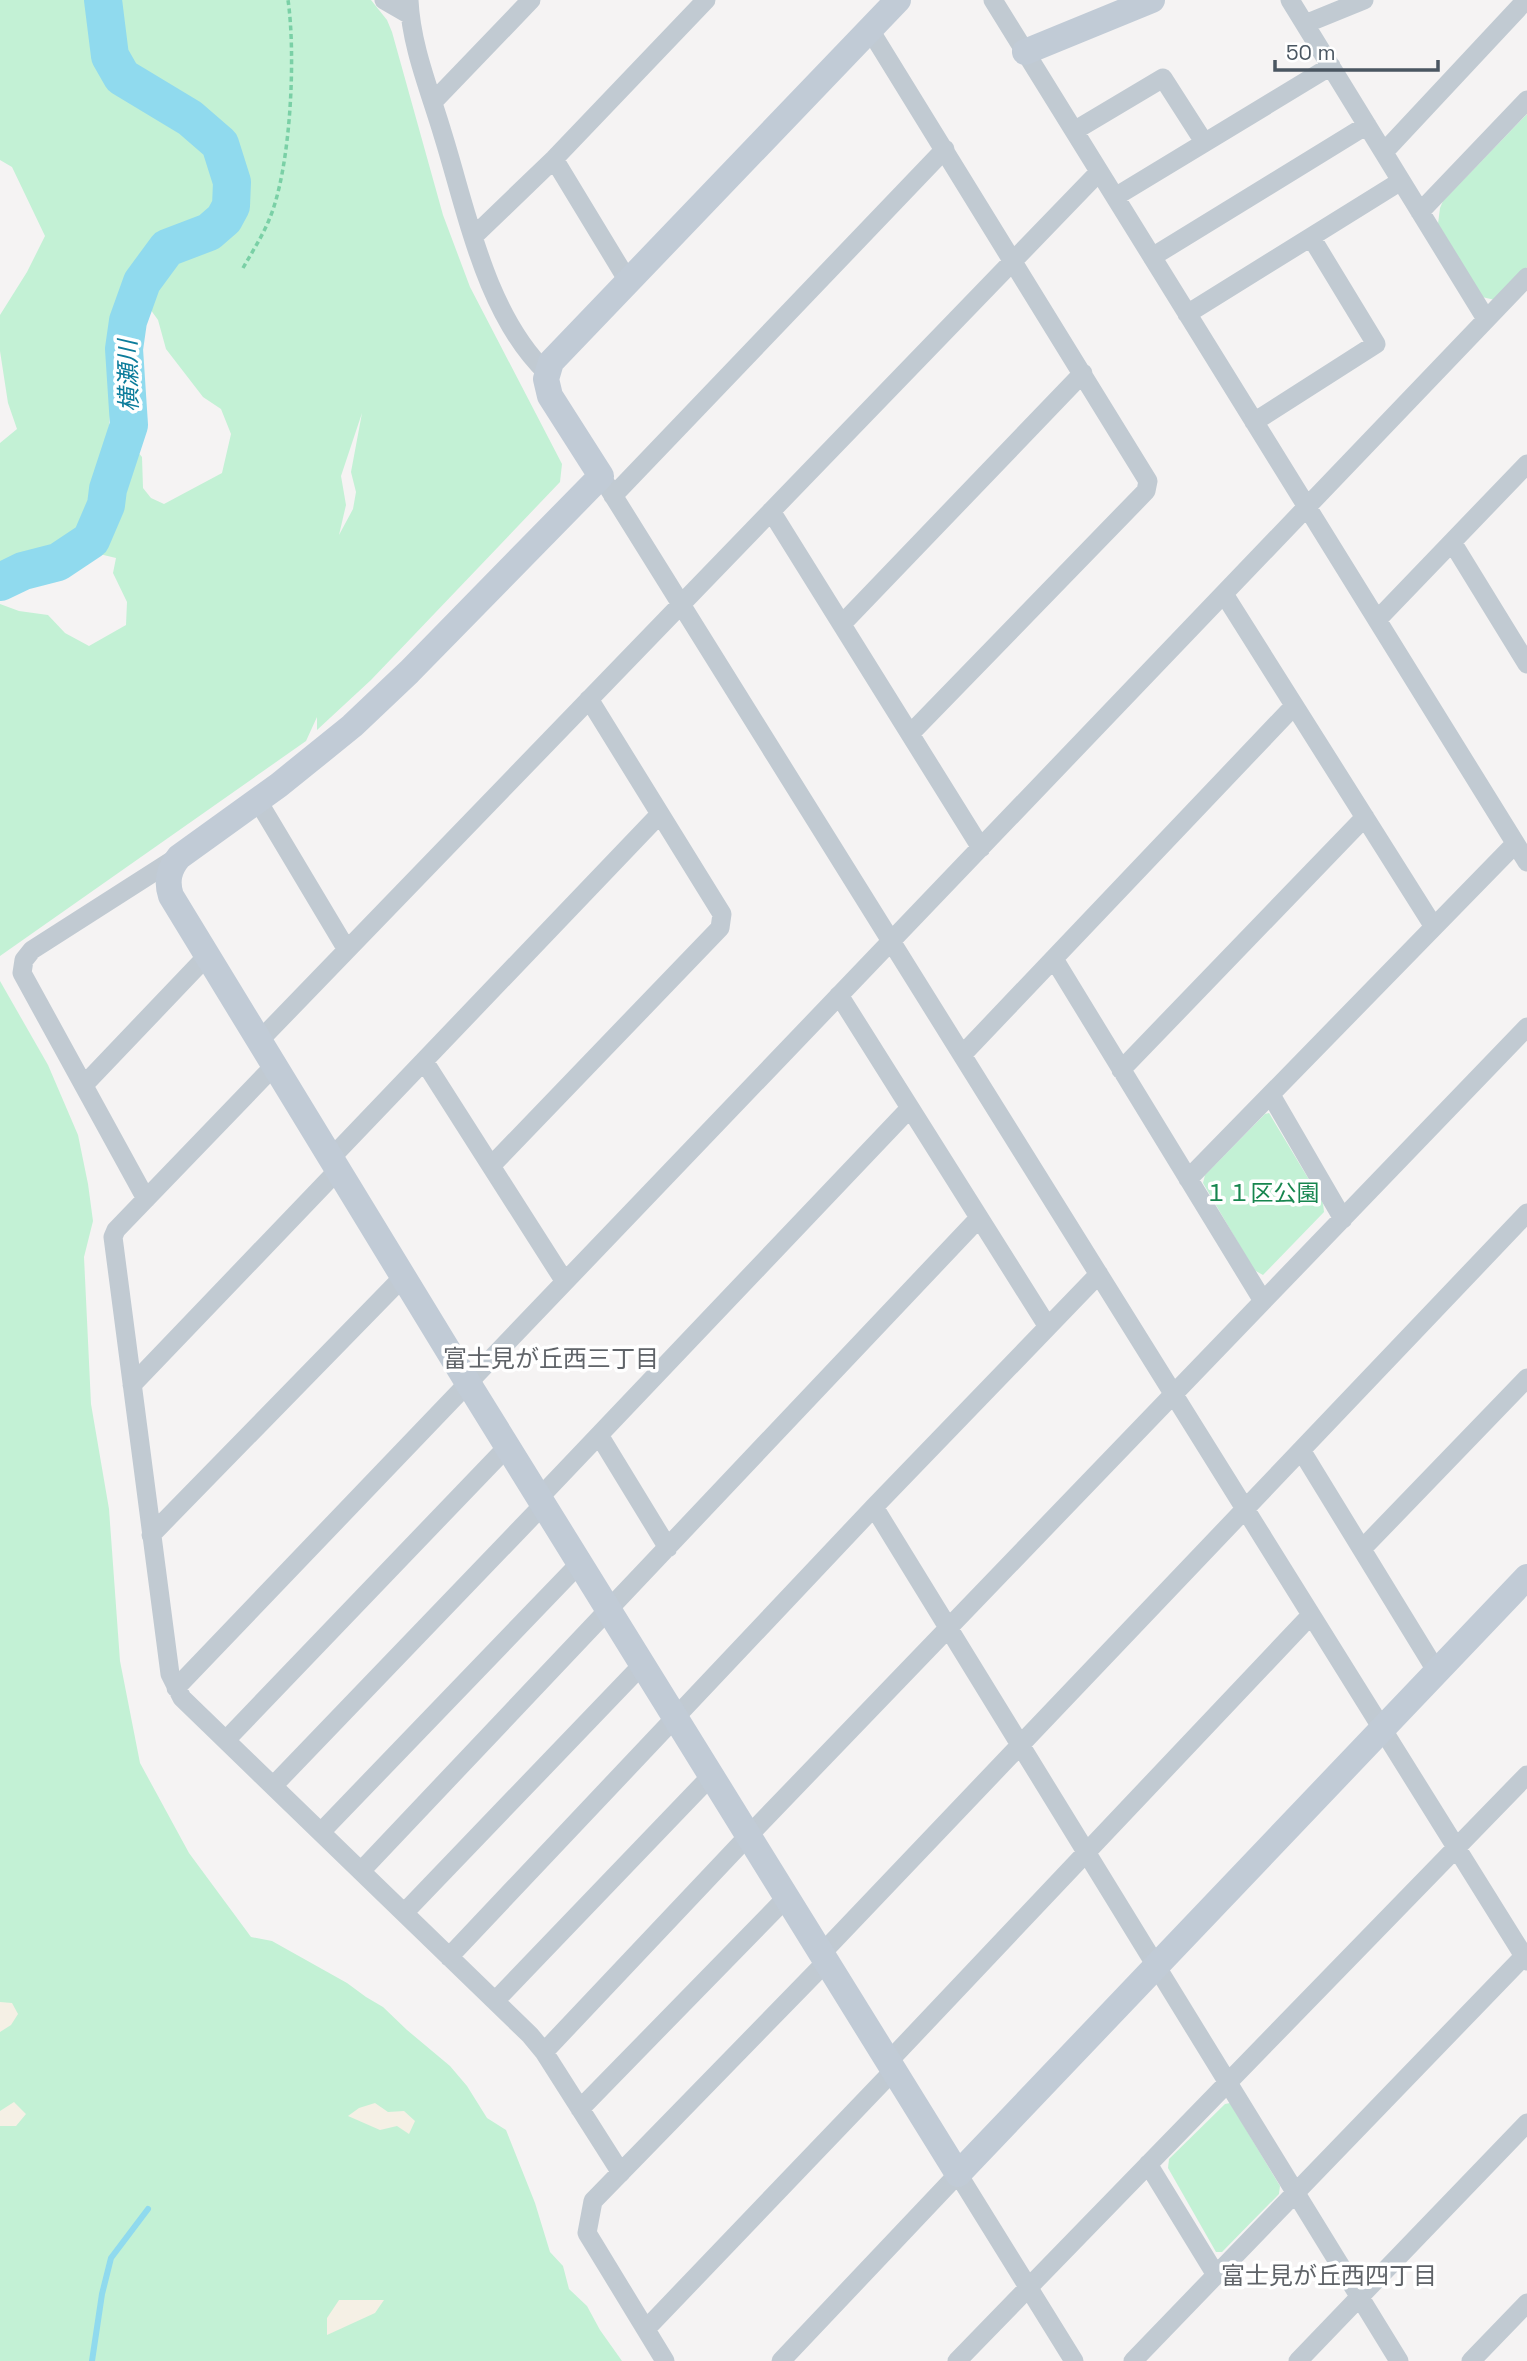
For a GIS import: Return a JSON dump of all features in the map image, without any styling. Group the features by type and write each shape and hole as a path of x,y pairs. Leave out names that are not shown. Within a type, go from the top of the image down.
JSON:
{"street":[{"path":"384,0 410,8 415,42 474,236 500,306 527,349 547,373 550,396 1526,1957 1133,2361"},
{"path":"433,102 531,0"},
{"path":"474,236 554,159 706,0"},
{"path":"547,373 554,358 898,0"},
{"path":"993,0 1527,862"},
{"path":"1025,52 1152,0"},
{"path":"1290,0 1486,319"},
{"path":"1305,24 1364,0"},
{"path":"1384,152 1526,0"},
{"path":"870,30 1146,476 1148,487 910,734"},
{"path":"1115,197 1331,66"},
{"path":"1074,131 1163,78 1204,142"},
{"path":"1420,212 1527,100"},
{"path":"1152,257 1367,125"},
{"path":"146,1199 22,973 24,960 32,950 183,853 258,801 352,726 607,486 945,149"},
{"path":"554,159 628,281"},
{"path":"259,1041 1100,172"},
{"path":"1187,314 1401,181"},
{"path":"1254,422 1376,344 1311,237"},
{"path":"176,1688 1527,277"},
{"path":"842,624 1083,373"},
{"path":"1377,620 1527,464"},
{"path":"771,511 981,848"},
{"path":"1452,542 1525,657"},
{"path":"1224,594 1434,927"},
{"path":"491,1166 720,928 722,914 589,699"},
{"path":"962,1055 1294,706"},
{"path":"258,801 347,950"},
{"path":"132,1385 334,1164 424,1060 660,814"},
{"path":"1121,1070 1365,817"},
{"path":"1188,1179 1515,844"},
{"path":"183,853 171,868 170,892 207,956 468,1383 1074,2361"},
{"path":"83,1085 207,956"},
{"path":"1054,959 1263,1301"},
{"path":"839,995 1048,1327"},
{"path":"544,2052 749,1835 1527,1027"},
{"path":"424,1060 565,1282"},
{"path":"274,1066 116,1230 113,1237 170,1674 182,1698 449,1956 544,2052 621,2173"},
{"path":"1271,1095 1343,1219"},
{"path":"273,1786 542,1501 599,1435 910,1108"},
{"path":"665,2361 587,2233 593,2201 1021,1745 1527,1213"},
{"path":"361,1871 979,1217"},
{"path":"449,1956 874,1507 1099,1275"},
{"path":"151,1535 403,1277"},
{"path":"1362,1549 1527,1378"},
{"path":"599,1435 668,1548"},
{"path":"226,1740 508,1446"},
{"path":"1301,1450 1437,1672"},
{"path":"874,1507 1399,2361"},
{"path":"321,1832 580,1563"},
{"path":"780,2361 1527,1577"},
{"path":"646,2329 1087,1852 1311,1615"},
{"path":"404,1913 643,1664"},
{"path":"495,2001 712,1775"},
{"path":"957,2361 1527,1775"},
{"path":"580,2109 787,1897"},
{"path":"1298,2361 1527,2123"},
{"path":"1148,2164 1216,2275"},
{"path":"1471,2361 1527,2303"}],"path":[{"path":"243,268 270,218 283,167 292,62 288,0"}],"green space":[{"path":"0,0 371,0 387,20 392,32 443,215 470,287 562,464 560,482 371,680 317,730 317,717 306,741 0,956 0,604 19,611 48,615 65,633 89,646 126,625 127,602 113,573 116,558 91,552 85,547 90,528 112,512 118,498 112,457 112,422 142,457 143,488 151,498 164,504 222,473 231,434 221,409 203,397 166,349 158,320 148,306 141,345 140,387 135,407 116,390 110,415 104,476 89,498 78,532 45,551 0,565 0,443 17,429 8,403 0,351 0,315 27,272 45,236 12,167 0,160","holes":["362,413 351,472 356,492 353,509 339,535 346,505 341,476"]},
{"path":"1527,114 1527,267 1495,300 1482,297 1438,224 1440,208 1443,201"},
{"path":"0,981 48,1065 78,1135 88,1184 93,1221 84,1257 91,1404 109,1509 120,1661 140,1763 189,1853 251,1937 272,1941 347,1983 383,2007 450,2066 467,2086 487,2118 506,2130 535,2203 550,2252 563,2266 569,2289 587,2306 622,2361 0,2361"},
{"name":"１１区公園","path":"1269,1113 1323,1203 1324,1212 1263,1275 1254,1270 1203,1183 1205,1175"},
{"path":"1230,2103 1280,2186 1279,2194 1222,2252 1216,2252 1168,2168 1169,2159 1225,2104"}],"sand":[{"path":"0,2002 12,2003 18,2014 11,2025 0,2032"},
{"path":"14,2102 26,2114 16,2126 0,2126 0,2111"},
{"path":"375,2103 388,2112 404,2111 415,2121 409,2134 397,2126 380,2130 348,2116 359,2108"},
{"path":"339,2300 384,2300 375,2313 327,2335 327,2318"}],"waterway":[{"name":"横瀬川","path":"0,582 23,571 58,562 91,540 106,505 108,489 129,425 124,349 128,321 142,282 167,248 209,232 224,219 231,206 232,182 220,144 190,118 122,77 110,56 103,0"},
{"path":"92,2361 102,2294 111,2258 148,2209"}],"district":[{"name":"富士見が丘西三丁目","path":"551,1358"},
{"name":"富士見が丘西四丁目","path":"1329,2275"}]}
